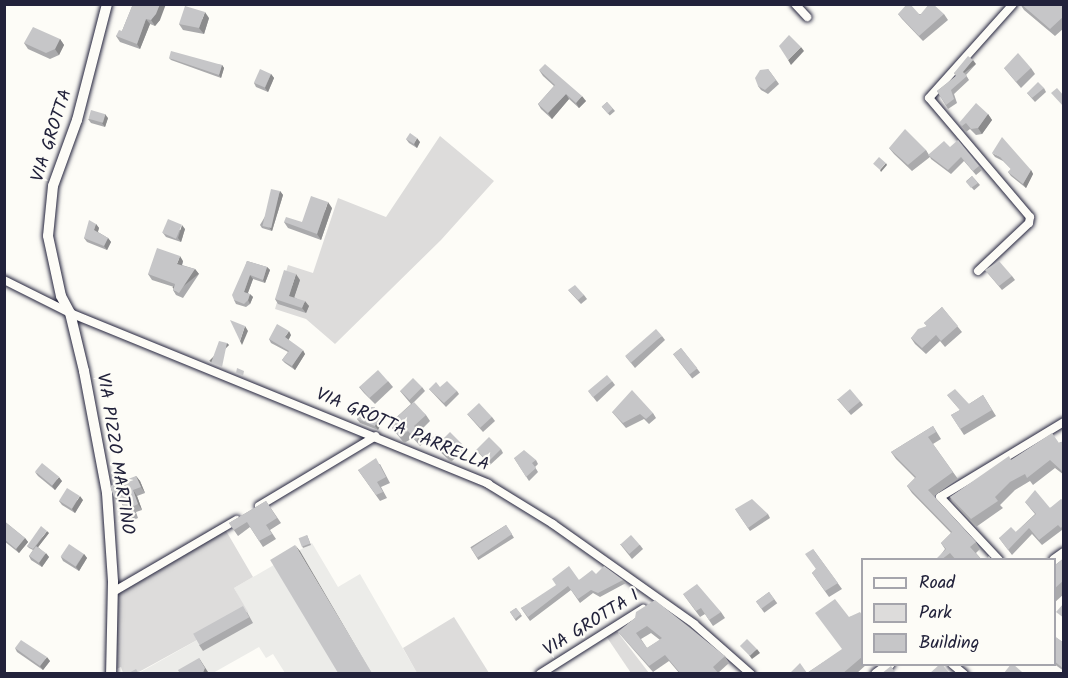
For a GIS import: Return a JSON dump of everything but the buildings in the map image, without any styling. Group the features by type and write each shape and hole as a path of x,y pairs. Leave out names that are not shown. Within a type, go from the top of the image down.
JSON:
{"street":[{"name":"VIA GROTTA","path":"70,313 61,296 48,236 50,203 77,120 107,4"},
{"path":"795,4 807,17"},
{"path":"978,271 1029,223 1030,217 929,98 1013,4"},
{"name":"VIA GROTTA PARRELLA","path":"4,280 70,313 376,436 513,498 660,599 751,674"},
{"name":"VIA PIZZO MARTINO","path":"70,313 107,493 113,592 111,674"},
{"path":"997,558 940,497 1064,422"},
{"path":"252,510 376,436"},
{"path":"113,592 243,516"},
{"name":"VIA GROTTA I","path":"540,674 660,599"}],"shaded area":[{"path":"312,543 338,587 360,574 417,673 285,673 273,654 266,658 259,647 213,673 137,674 247,612 234,588"}],"green space":[{"path":"440,136 494,181 441,240 335,344 306,319 275,309 288,265 313,273 338,198 386,217"},
{"path":"225,529 253,577 234,588 248,612 137,673 123,673 121,667 114,670 117,594"},
{"path":"454,617 489,673 417,673 403,648"},
{"path":"616,630 649,673 631,673 606,636"}]}
